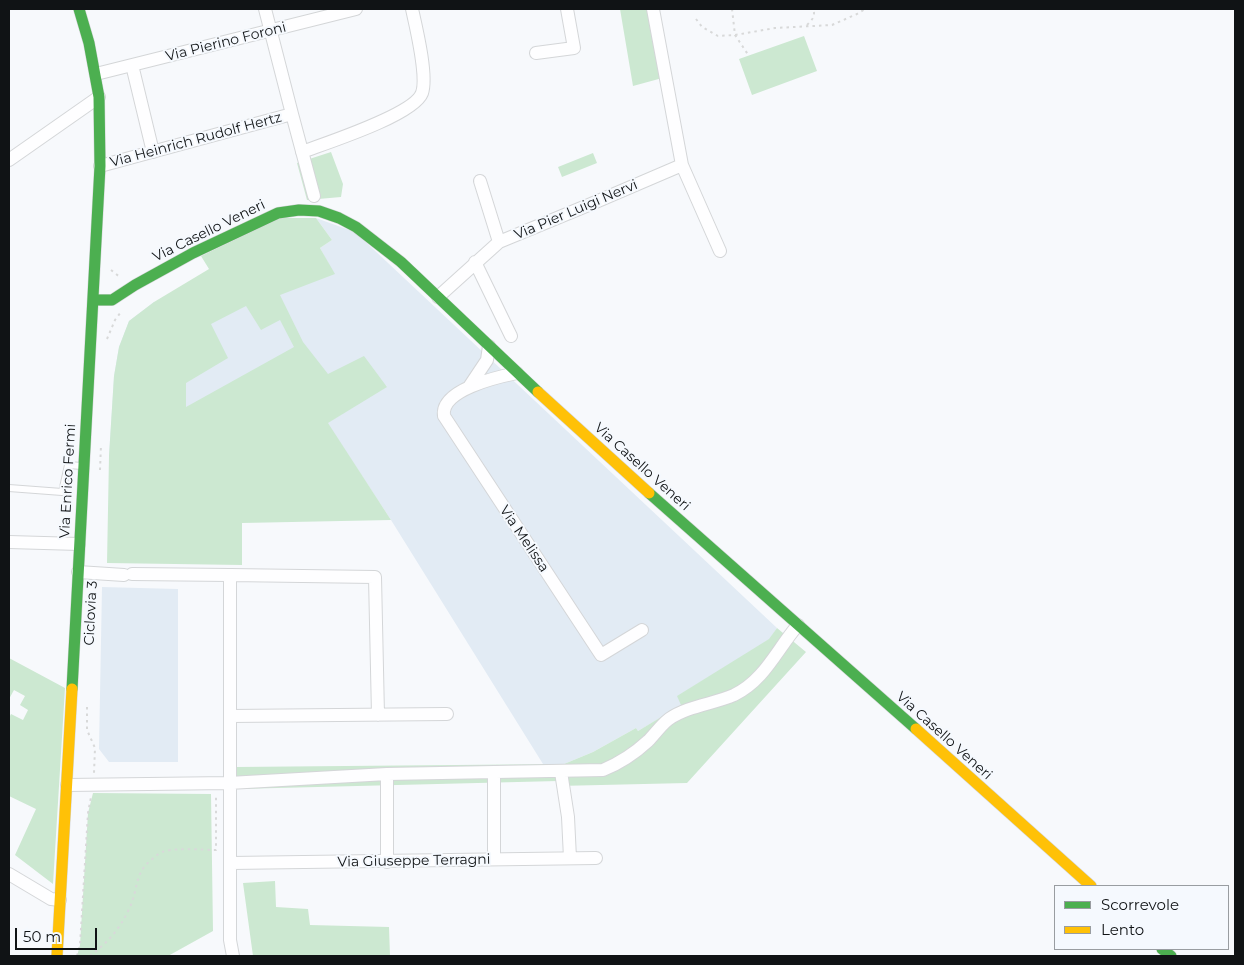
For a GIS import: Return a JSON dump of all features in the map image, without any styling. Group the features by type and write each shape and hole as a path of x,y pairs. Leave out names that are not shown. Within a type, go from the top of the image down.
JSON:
{"street":[{"name":"Via Enrico Fermi","path":"57,956 100,166 99,98 96,74 79,9"},
{"name":"Via Heinrich Rudolf Hertz","path":"265,9 314,196"},
{"name":"Via Pierino Foroni","path":"96,74 356,9"},
{"path":"302,152 370,126 404,110 416,101 422,93 423,70 412,9"},
{"path":"536,53 574,48 567,9"},
{"path":"653,9 682,165 720,251"},
{"path":"132,65 153,152"},
{"path":"9,160 99,98"},
{"name":"Via Heinrich Rudolf Hertz","path":"100,166 292,114"},
{"name":"Via Pier Luigi Nervi","path":"438,297 499,242 682,165"},
{"path":"480,181 499,242"},
{"name":"Via Casello Veneri","path":"94,300 112,300 193,253 278,213 299,210 328,213 356,227 401,262 517,373 693,534 1091,885"},
{"path":"475,262 512,336"},
{"name":"Via Casello Veneri","path":"95,282 120,287 135,285"},
{"name":"Via Melissa","path":"469,388 487,360 489,346"},
{"name":"Via Melissa","path":"517,373 469,388 446,403 443,410 444,416 601,655 642,630"},
{"path":"9,542 80,544"},
{"path":"78,572 128,575 375,576 378,715"},
{"path":"230,575 230,940 233,956"},
{"path":"67,785 230,783 387,774 603,770 620,763 649,740 671,718 693,708 735,694 757,679 766,670 784,641 798,625"},
{"path":"230,716 447,714"},
{"path":"561,772 568,817 570,858"},
{"path":"494,773 494,859"},
{"path":"387,774 387,862"},
{"name":"Via Giuseppe Terragni","path":"231,863 596,858"},
{"path":"9,874 51,900 60,900"}],"lane":[{"path":"9,488 62,492 68,465 84,466"}],"path":[{"path":"732,9 735,35 749,56"},
{"path":"807,25 814,19 813,9"},
{"path":"696,19 702,27 718,36 735,35 775,28 832,25 858,14 864,9"},
{"path":"106,342 115,320 121,312"},
{"path":"99,476 101,444"},
{"path":"77,956 80,945 88,814 93,785 95,751 87,730 87,704"},
{"path":"90,956 115,934 129,910 143,867 159,853 168,850 216,850 216,783"}],"shaded area":[{"path":"316,218 355,232 777,628 770,639 678,696 682,705 638,731 636,728 593,752 564,764 543,764 391,520 327,423 387,386 329,374 109,456 114,376 119,347 129,321 154,302 334,274 320,248 332,240"},
{"path":"102,587 178,589 178,762 109,762 99,749"}],"green space":[{"path":"620,9 653,9 666,77 633,86"},
{"path":"804,36 817,71 752,95 739,59"},
{"path":"331,152 343,184 341,197 307,200 297,163"},
{"path":"593,153 597,163 562,177 558,167"},
{"path":"280,218 316,218 332,240 320,248 335,274 280,295 303,342 328,374 364,356 387,387 328,423 391,520 242,523 242,565 107,563 109,456 114,376 119,347 129,321 154,302 209,269 201,256","holes":["246,306 261,330 280,320 294,347 186,407 186,383 228,358 211,324"]},
{"path":"777,628 806,652 687,783 558,786 558,781 237,789 236,767 564,764 593,752 636,728 638,731 681,705 677,696 769,639"},
{"path":"9,658 65,688 53,884 15,855 36,809 9,796 9,718 11,714 23,720 28,710 20,705 25,696 14,690 9,699"},
{"path":"93,793 211,794 213,931 168,956 77,956 80,945 88,813"},
{"path":"275,881 276,907 308,909 310,925 389,927 390,956 253,956 243,883"}],"traffic: fast":[{"path":"72,689 100,166 99,97 89,43 79,9"},
{"path":"94,300 112,300 193,253 278,213 299,210 319,211 339,218 356,227 401,262 538,392"},
{"path":"649,493 916,729"},
{"path":"1163,950 1171,956"}],"traffic: slow":[{"path":"538,392 649,493"},
{"path":"57,956 72,689"},
{"path":"916,729 1090,885"}]}
